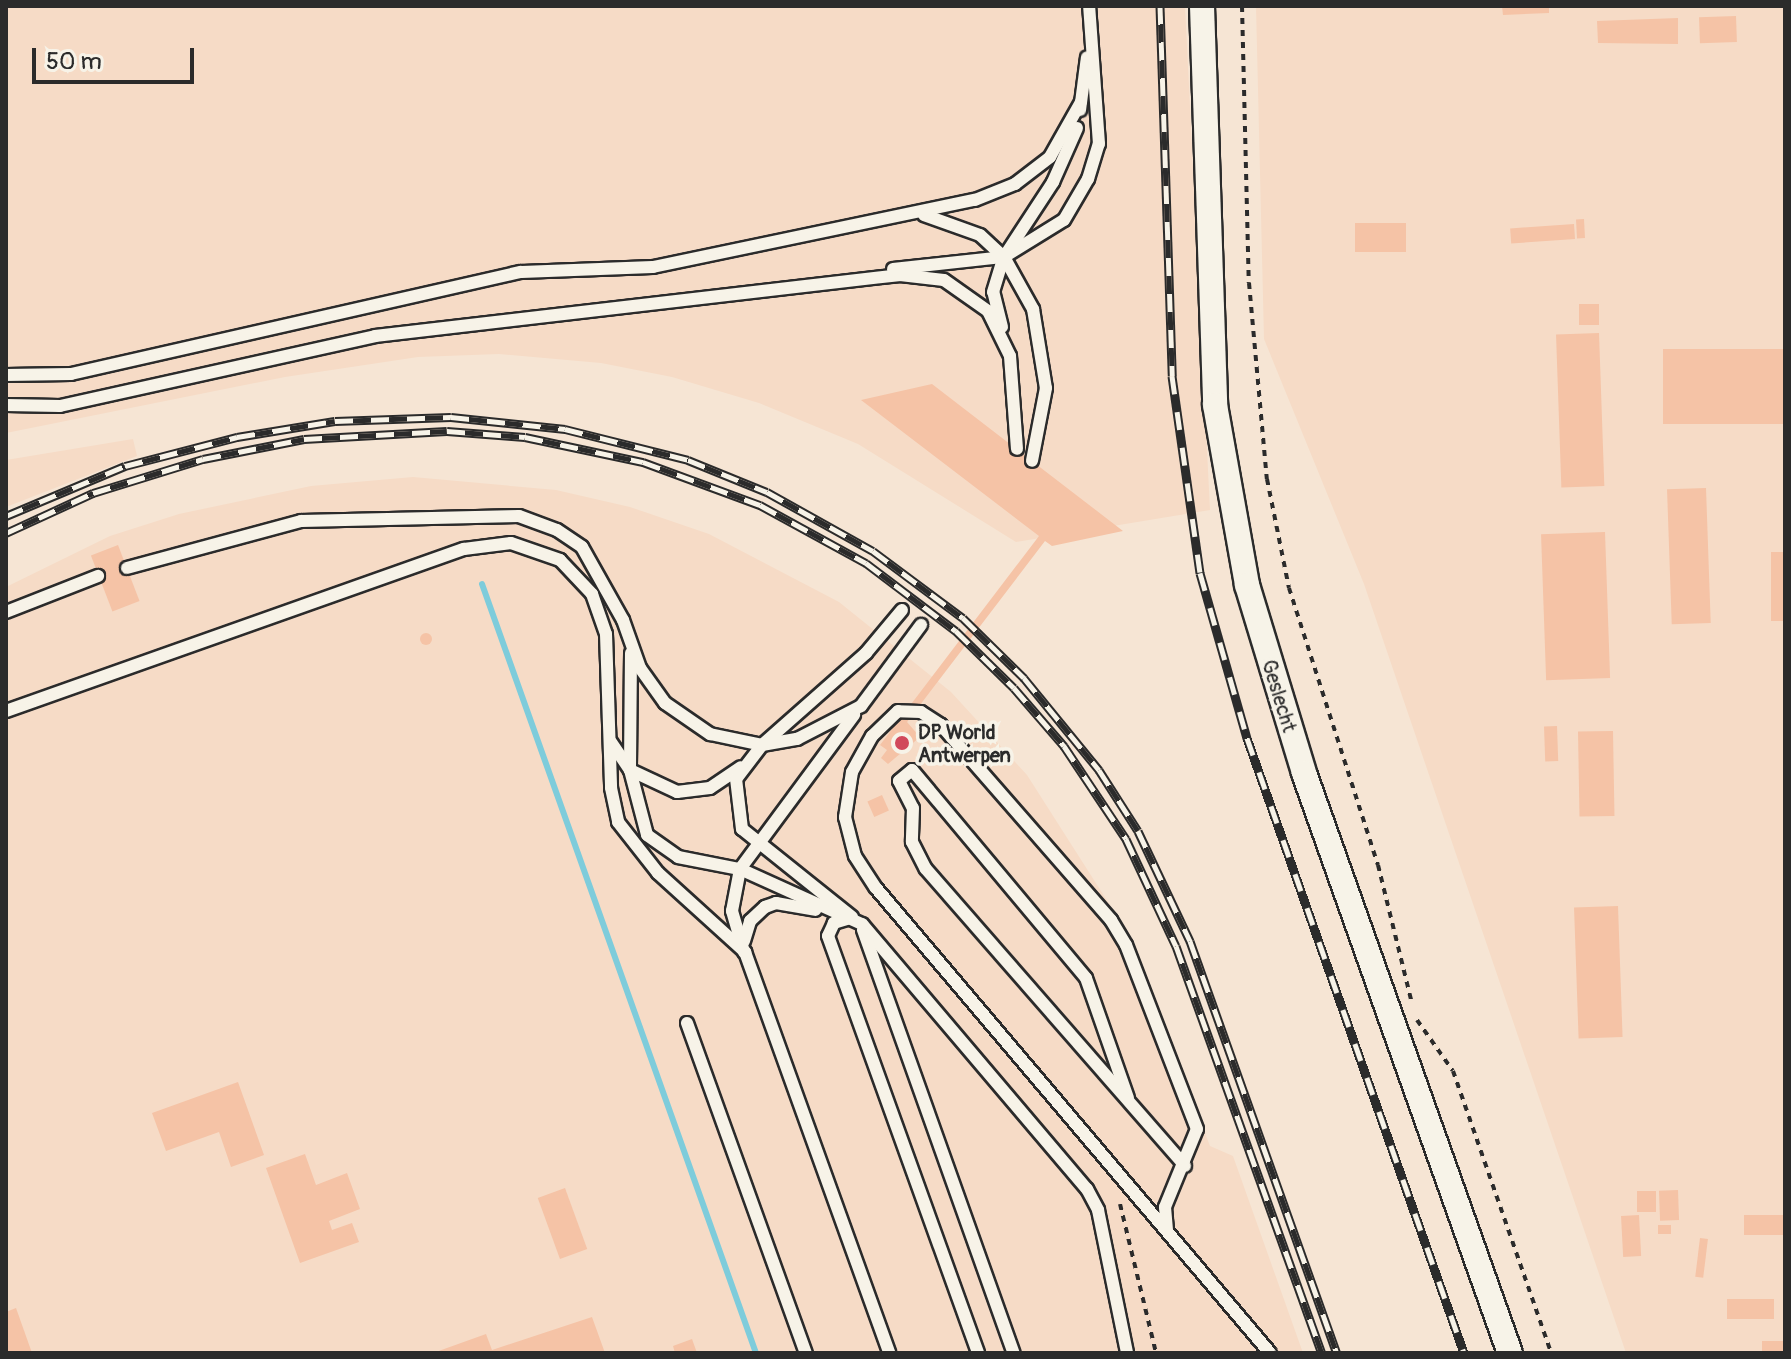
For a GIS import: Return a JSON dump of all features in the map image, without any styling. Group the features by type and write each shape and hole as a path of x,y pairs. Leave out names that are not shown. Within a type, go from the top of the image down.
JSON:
{"street":[{"name":"Geslecht","path":"1202,6 1215,405 1247,585 1304,773 1510,1353"}],"lane":[{"path":"796,287 805,279 1004,257 1064,220 1088,179 1099,144 1089,6"},
{"path":"1017,449 1010,356 993,292 1004,257 1053,182 1079,123 1090,26"},
{"path":"6,375 71,374 521,272 653,267 921,214 1015,184 1050,157 1081,102"},
{"path":"921,214 980,235 1004,257 1033,309 1046,388 1032,461"},
{"path":"6,405 60,406 375,336 900,275 944,280 988,311 1010,356"},
{"path":"127,568 301,521 519,516 557,530 582,547 602,578 652,687 679,716 726,740 762,745 797,739 861,706"},
{"path":"6,711 464,549 511,543 560,560 578,575 596,602 606,634 613,806 627,838 745,952"},
{"path":"6,612 98,576"},
{"path":"608,735 630,770 661,787 692,792 726,780 866,653 902,610"},
{"path":"889,1353 732,911 740,869 755,844 921,625"},
{"path":"632,645 630,770 647,835 678,857 740,869 827,913"},
{"path":"1167,1230 1165,1207 1185,1166 1197,1129 1126,945 1111,920 941,725 921,712 898,711 872,736 852,772 845,817 855,856 876,888 1270,1353"},
{"path":"742,766 734,795 737,815 755,844 862,924 1087,1189 1098,1210 1127,1353"},
{"path":"1128,1098 1086,978 912,770 899,781 913,808 912,842 926,869 1185,1166"},
{"path":"745,952 745,929 765,907 786,904 862,924"},
{"path":"847,919 834,923 828,936 978,1353"},
{"path":"862,924 1014,1353"},
{"path":"687,1023 806,1353"}],"path":[{"path":"1242,6 1254,370 1283,559 1315,678 1378,865 1417,1020 1453,1071 1551,1353"},
{"path":"1112,1165 1156,1353"}],"shaded area":[{"path":"6,6 1185,6 1210,510 1016,542 858,444 759,403 672,377 601,363 499,354 418,357 285,377 6,433"},
{"path":"1256,6 1785,6 1785,1353 1626,1353 1364,584 1264,339"},
{"path":"133,439 137,456 6,507 6,460"},
{"path":"413,477 556,490 630,507 709,534 839,602 951,692 1027,775 1129,935 1210,1146 1233,1156 1303,1353 6,1353 6,587 110,536 179,514 311,486"}],"building":[{"path":"1502,6 1549,6 1549,13 1503,15"},
{"path":"1736,16 1737,42 1700,43 1699,17"},
{"path":"1678,18 1678,44 1598,43 1597,21"},
{"path":"1576,219 1584,219 1585,238 1577,238"},
{"path":"1355,223 1406,223 1406,252 1355,252"},
{"path":"1574,224 1575,239 1511,243 1510,228"},
{"path":"1579,304 1599,304 1599,325 1579,325"},
{"path":"1599,333 1604,486 1561,487 1556,335"},
{"path":"1663,349 1785,349 1785,424 1663,424"},
{"path":"932,384 1123,531 1052,546 1045,541 907,722 920,737 888,764 881,758 887,750 880,745 1039,536 861,400"},
{"path":"1706,488 1711,623 1672,624 1667,489"},
{"path":"1605,532 1610,678 1546,680 1541,534"},
{"path":"118,545 140,601 112,611 91,555"},
{"path":"1771,552 1785,552 1785,621 1771,621"},
{"path":"421,634 431,634 431,644 421,644"},
{"path":"1544,726 1557,726 1558,761 1545,761"},
{"path":"1613,731 1614,816 1579,817 1578,732"},
{"path":"882,795 889,811 874,817 867,802"},
{"path":"1618,906 1623,1037 1579,1038 1574,908"},
{"path":"238,1082 264,1155 231,1167 219,1132 166,1151 152,1113"},
{"path":"305,1154 316,1185 347,1173 360,1209 329,1221 332,1230 352,1223 359,1242 300,1263 266,1168"},
{"path":"565,1188 587,1249 560,1259 538,1198"},
{"path":"1678,1190 1679,1220 1660,1221 1659,1191"},
{"path":"1637,1191 1656,1191 1656,1212 1637,1212"},
{"path":"1639,1215 1641,1256 1623,1257 1621,1216"},
{"path":"1744,1215 1785,1215 1785,1235 1744,1235"},
{"path":"1658,1225 1671,1225 1671,1234 1658,1234"},
{"path":"1700,1238 1708,1239 1703,1278 1695,1277"},
{"path":"1727,1299 1774,1299 1774,1319 1727,1319"},
{"path":"16,1308 32,1353 6,1353 6,1312"},
{"path":"592,1317 605,1353 433,1353 486,1334 492,1350"},
{"path":"692,1339 697,1353 675,1353 673,1346"},
{"path":"1762,1341 1785,1341 1785,1353 1762,1353"}],"waterway":[{"path":"482,584 756,1353"}],"railway":[{"path":"1160,6 1172,376 1200,573 1247,738 1464,1353"},
{"path":"6,516 125,466 237,437 335,421 451,417 565,429 688,460 767,492 873,551 963,618 1024,678 1099,770 1138,831 1190,941 1337,1353"},
{"path":"6,533 93,493 203,459 304,439 447,431 525,437 643,462 760,505 866,563 956,631 1014,688 1064,746 1126,839 1176,946 1322,1353"}],"place":[{"name":"DP World Antwerpen","path":"902,743"}]}
